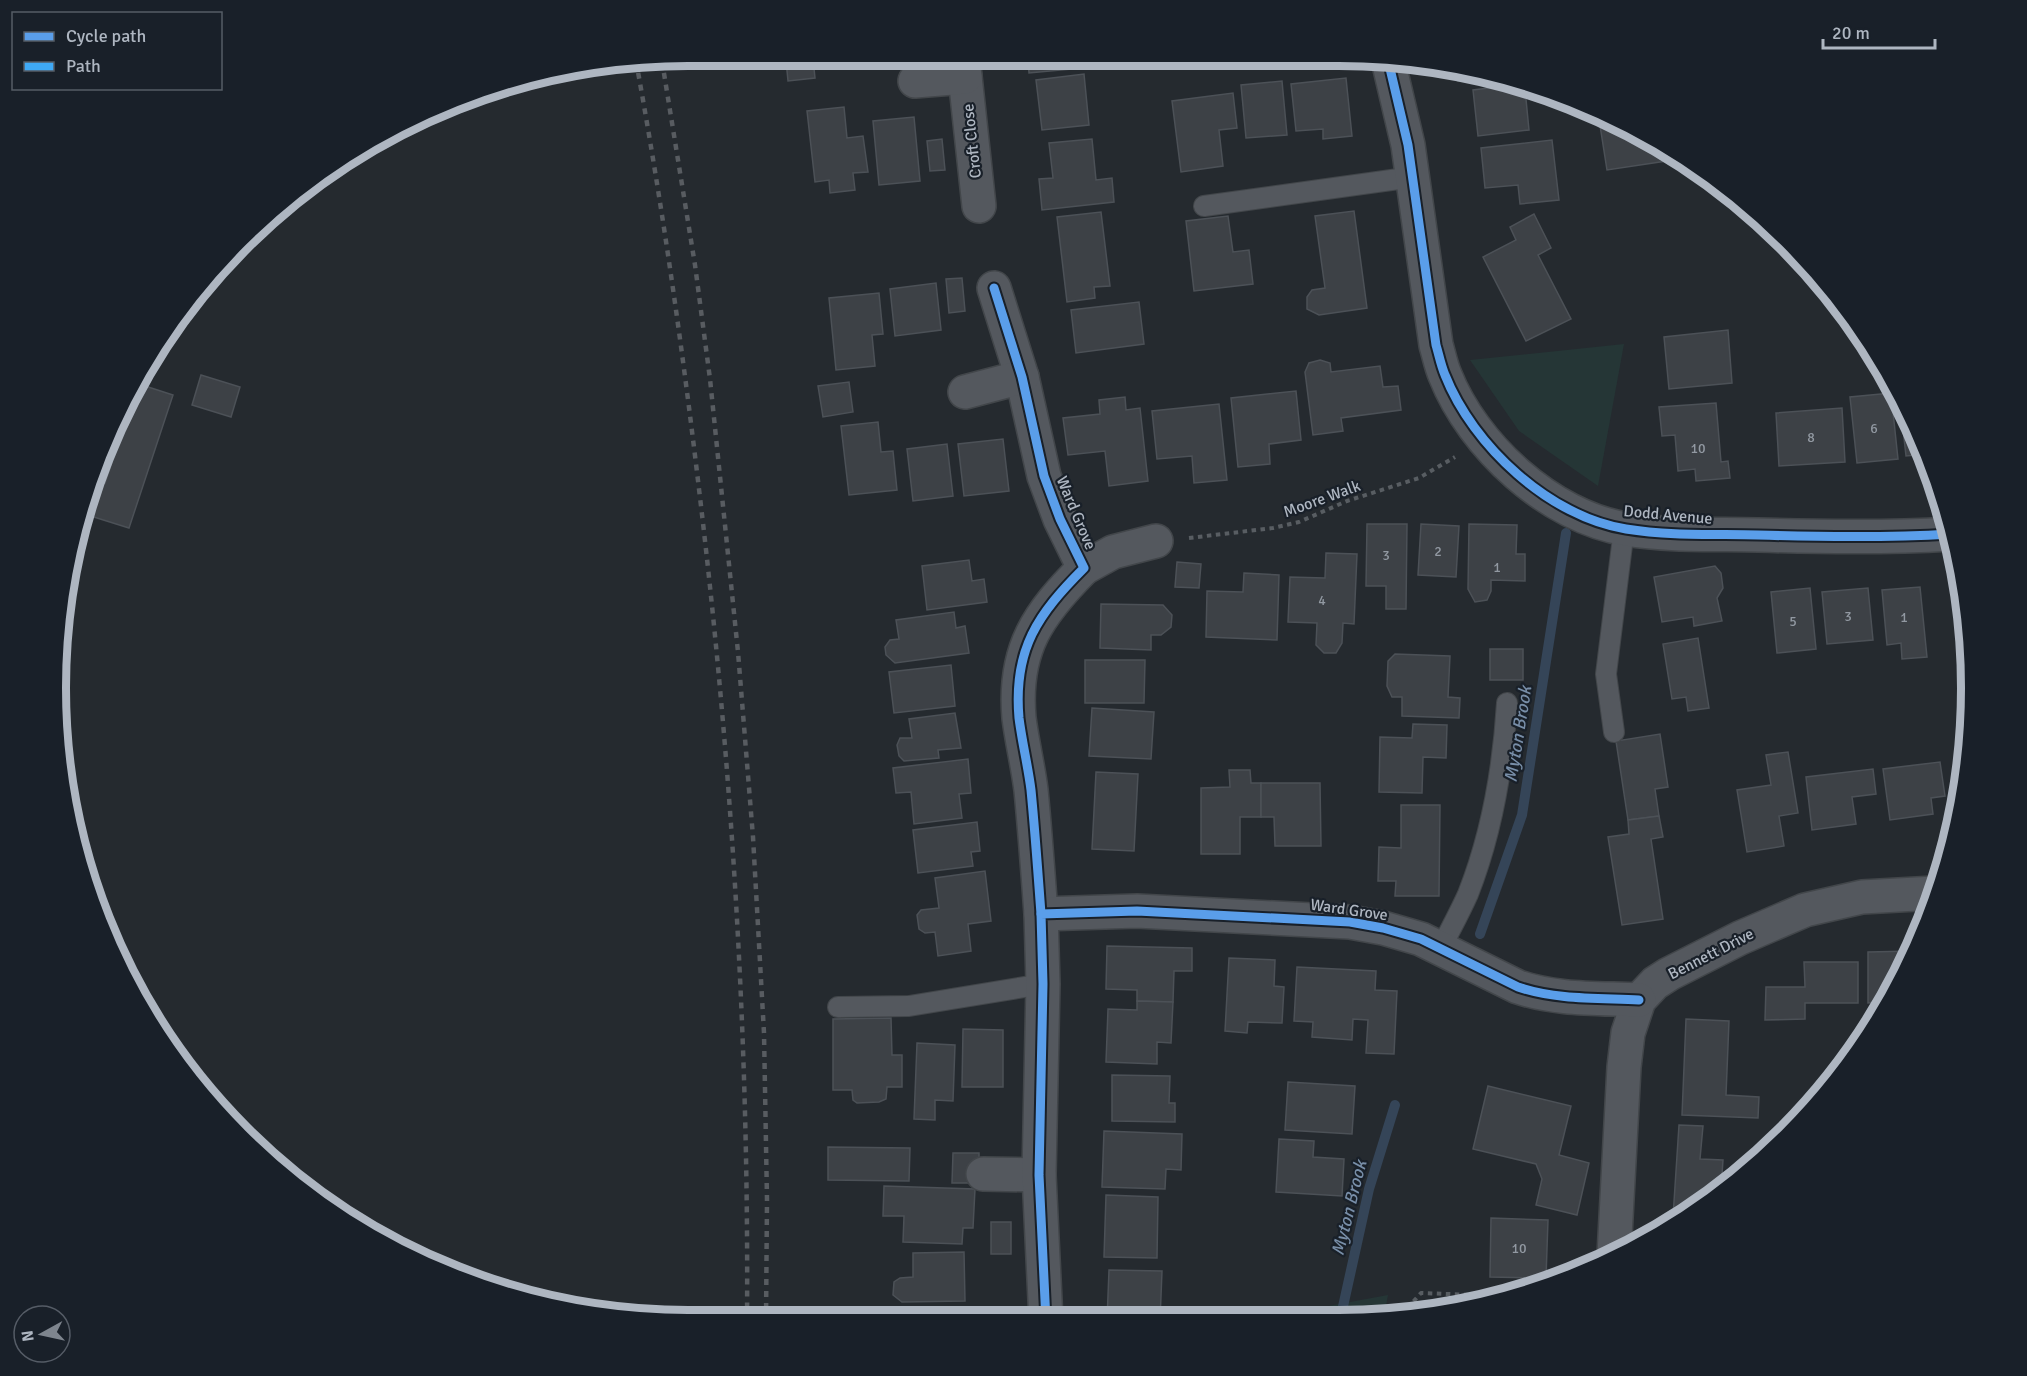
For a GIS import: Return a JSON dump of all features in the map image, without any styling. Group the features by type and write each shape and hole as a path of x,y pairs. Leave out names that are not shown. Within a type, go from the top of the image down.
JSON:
{"street":[{"name":"Croft Close","path":"915,81 964,68 980,206"},
{"name":"Dodd Avenue","path":"1390,68 1408,145 1436,345 1445,376 1484,441 1505,463 1550,498 1582,516 1624,529 1684,534 1828,537 1942,534"},
{"name":"Ward Grove","path":"993,288 1022,377 1044,476 1060,519 1084,568"},
{"path":"965,392 1022,377"},
{"name":"Ward Grove","path":"1046,1310 1039,1175 1043,984 1041,914 1030,789 1019,719 1019,685 1028,642 1037,622 1049,605 1084,568 1113,552 1156,541"},
{"name":"Bennett Drive","path":"1614,1246 1624,1067 1628,1033 1639,1000 1655,983 1669,974 1740,938 1805,910 1862,897 1926,893"},
{"name":"Ward Grove","path":"1041,914 1137,911 1350,922 1383,928 1421,939 1532,992 1549,996 1639,1000"},
{"path":"983,1174 1039,1175"}],"lane":[{"path":"1204,206 1413,177"},
{"path":"1614,732 1606,674 1624,529"},
{"path":"1441,948 1467,895 1484,849 1497,791 1505,740 1507,703"},
{"path":"838,1007 909,1006 1043,984"}],"path":[{"path":"1409,1306 1421,1293 1474,1295"}],"shaded area":[{"path":"1624,344 1598,486 1519,431 1470,360"},
{"path":"1388,1295 1385,1308 1307,1310"}],"building":[{"path":"787,66 814,66 815,78 788,81"},
{"path":"1029,66 1093,66 1093,67 1029,73"},
{"path":"1084,74 1089,125 1042,130 1036,80"},
{"path":"1346,78 1352,136 1323,139 1323,129 1296,131 1291,84"},
{"path":"1282,81 1287,135 1246,138 1241,85"},
{"path":"1499,87 1526,95 1529,130 1478,136 1473,90"},
{"path":"1233,93 1237,128 1219,130 1223,166 1181,172 1172,101"},
{"path":"844,107 847,138 863,136 868,172 853,173 855,190 830,193 829,180 815,182 807,111"},
{"path":"914,117 920,181 879,185 873,121"},
{"path":"1600,123 1669,161 1607,170"},
{"path":"942,139 945,170 930,171 927,141"},
{"path":"1092,139 1096,180 1112,178 1114,202 1042,210 1039,179 1053,178 1049,143"},
{"path":"1552,140 1559,200 1520,204 1518,185 1485,188 1481,148"},
{"path":"1354,211 1367,308 1319,315 1307,309 1307,297 1312,290 1325,288 1315,216"},
{"path":"1101,212 1110,286 1094,287 1095,298 1067,302 1057,217"},
{"path":"1534,214 1551,248 1538,255 1571,319 1526,341 1483,257 1516,240 1510,227"},
{"path":"1228,216 1233,252 1249,250 1253,284 1194,291 1186,221"},
{"path":"962,278 965,311 949,313 946,279"},
{"path":"936,283 941,330 895,336 890,289"},
{"path":"879,293 883,334 872,335 875,366 836,370 829,298"},
{"path":"1139,302 1144,344 1076,353 1071,310"},
{"path":"1728,330 1732,383 1669,389 1664,337"},
{"path":"1320,360 1330,363 1331,372 1380,366 1383,387 1398,386 1401,410 1341,418 1343,431 1313,435 1305,372 1309,363"},
{"path":"201,375 240,387 231,417 192,405"},
{"path":"849,382 853,412 823,417 818,386"},
{"path":"144,386 173,395 129,528 90,516 101,482 105,483 126,421"},
{"path":"1296,391 1301,440 1269,444 1270,464 1238,467 1231,398"},
{"path":"1887,393 1892,404 1898,459 1857,463 1850,397"},
{"path":"1125,397 1126,410 1140,408 1148,481 1109,486 1105,451 1068,455 1063,418 1100,414 1099,400"},
{"path":"1716,403 1721,462 1728,461 1730,478 1696,481 1695,469 1678,471 1675,435 1662,436 1659,407"},
{"path":"1219,404 1227,480 1194,483 1192,456 1157,459 1152,411"},
{"path":"1842,408 1845,462 1779,466 1776,413"},
{"path":"878,422 881,452 893,451 897,490 849,495 841,426"},
{"path":"1903,425 1916,455 1906,456"},
{"path":"1003,439 1009,491 964,496 958,444"},
{"path":"947,444 953,496 913,501 907,449"},
{"path":"1367,524 1407,524 1406,609 1386,609 1386,586 1366,586"},
{"path":"1421,524 1459,526 1456,577 1418,575"},
{"path":"1469,524 1517,525 1516,554 1525,554 1525,581 1491,580 1491,591 1487,600 1475,602 1468,589"},
{"path":"1326,553 1357,554 1354,624 1343,623 1342,643 1336,653 1324,653 1316,645 1317,623 1288,622 1290,577 1325,578"},
{"path":"969,560 972,581 984,579 987,602 927,610 922,566"},
{"path":"1177,562 1201,564 1199,588 1175,587"},
{"path":"1715,566 1721,573 1723,588 1717,598 1722,621 1694,626 1693,617 1662,622 1654,577"},
{"path":"1244,573 1279,575 1277,640 1206,637 1207,591 1243,592"},
{"path":"1920,587 1927,657 1902,659 1901,643 1887,645 1882,590"},
{"path":"1810,588 1816,649 1777,653 1771,592"},
{"path":"1868,588 1873,640 1827,644 1822,592"},
{"path":"1101,604 1163,605 1172,615 1171,627 1161,635 1151,635 1151,650 1100,648"},
{"path":"954,612 956,628 965,626 969,653 895,663 886,655 885,647 890,640 899,639 896,620"},
{"path":"1698,638 1709,708 1688,711 1686,697 1672,699 1663,644"},
{"path":"1490,649 1523,649 1523,680 1490,680"},
{"path":"1395,654 1450,656 1448,697 1460,698 1459,718 1402,716 1402,697 1392,697 1387,686 1388,661"},
{"path":"1085,660 1145,660 1144,703 1085,703"},
{"path":"951,665 955,706 894,713 889,672"},
{"path":"1092,708 1154,712 1151,759 1089,756"},
{"path":"955,713 961,748 938,750 939,758 904,761 899,756 897,745 900,738 912,738 909,719"},
{"path":"1413,724 1447,725 1446,758 1423,757 1422,793 1379,792 1380,737 1412,738"},
{"path":"1660,734 1668,787 1655,789 1659,816 1628,820 1616,741"},
{"path":"1788,752 1798,813 1779,816 1784,846 1747,852 1737,790 1771,785 1766,755"},
{"path":"968,759 971,793 959,794 962,818 914,824 911,792 896,793 893,768"},
{"path":"1940,762 1945,796 1931,798 1933,814 1890,820 1883,769"},
{"path":"1873,769 1876,794 1852,797 1856,824 1812,830 1806,777"},
{"path":"1229,770 1250,770 1251,783 1261,783 1261,817 1240,817 1240,854 1201,854 1201,788 1230,787"},
{"path":"1096,772 1138,774 1134,851 1092,849"},
{"path":"1261,783 1320,783 1321,846 1275,846 1274,817 1261,817"},
{"path":"1401,805 1440,805 1439,896 1395,896 1396,881 1378,881 1379,847 1401,848"},
{"path":"1659,816 1663,837 1651,839 1663,919 1622,925 1608,837 1629,834 1628,820"},
{"path":"977,822 980,851 971,852 973,866 918,873 913,830"},
{"path":"985,871 991,921 968,924 971,951 938,956 935,932 925,933 919,929 917,915 921,910 939,908 935,878"},
{"path":"1107,946 1192,948 1192,971 1174,971 1173,1002 1137,1001 1137,990 1106,989"},
{"path":"1902,951 1876,1003 1868,1003 1868,952"},
{"path":"1229,958 1275,960 1274,986 1284,987 1282,1023 1248,1022 1247,1033 1225,1031"},
{"path":"1804,962 1858,962 1858,1003 1805,1003 1805,1019 1765,1020 1766,987 1805,987"},
{"path":"1297,967 1376,971 1375,990 1397,991 1394,1054 1366,1053 1368,1020 1353,1019 1352,1040 1312,1037 1313,1022 1294,1021"},
{"path":"1137,1001 1173,1002 1171,1043 1157,1042 1157,1064 1106,1062 1108,1009 1137,1010"},
{"path":"891,1018 892,1055 902,1055 902,1087 887,1087 886,1099 879,1102 857,1103 853,1100 852,1090 833,1090 833,1019"},
{"path":"1686,1019 1729,1021 1726,1095 1759,1097 1758,1118 1682,1115"},
{"path":"963,1029 1003,1030 1003,1087 962,1087"},
{"path":"917,1043 955,1045 953,1101 935,1100 935,1120 914,1119"},
{"path":"1112,1075 1170,1076 1169,1103 1175,1103 1175,1122 1112,1121"},
{"path":"1288,1082 1355,1086 1352,1134 1285,1130"},
{"path":"1488,1086 1571,1106 1559,1155 1589,1163 1577,1215 1536,1205 1542,1179 1536,1164 1473,1149"},
{"path":"1679,1125 1703,1126 1700,1159 1723,1160 1722,1178 1673,1212"},
{"path":"1104,1131 1182,1134 1181,1170 1166,1169 1165,1189 1102,1187"},
{"path":"1279,1139 1314,1141 1313,1157 1344,1159 1342,1196 1276,1192"},
{"path":"828,1147 910,1148 909,1181 828,1180"},
{"path":"953,1153 979,1153 979,1183 952,1183"},
{"path":"884,1186 975,1189 973,1228 963,1228 962,1244 903,1242 904,1216 883,1216"},
{"path":"1106,1195 1158,1197 1157,1258 1104,1257"},
{"path":"1491,1218 1548,1220 1546,1274 1536,1278 1490,1277"},
{"path":"991,1222 1011,1222 1011,1254 991,1254"},
{"path":"964,1252 965,1301 902,1302 893,1295 894,1282 900,1278 913,1277 913,1253"},
{"path":"1109,1270 1162,1271 1160,1310 1107,1310"}],"waterway":[{"name":"Myton Brook","path":"1480,934 1522,815 1566,533"},
{"name":"Myton Brook","path":"1342,1310 1369,1189 1395,1105"}],"railway":[{"path":"663,67 695,265 710,379 738,652 753,837 764,1033 766,1310"},
{"path":"637,68 663,221 686,381 721,696 741,1008 745,1113 747,1310"}],"cycle path":[{"path":"1390,68 1408,145 1436,345 1442,368 1458,402 1474,427 1518,474 1543,494 1570,510 1598,522 1626,529 1675,534 1878,537 1942,534"},
{"path":"994,288 1022,377 1044,476 1060,519 1084,568 1042,617 1032,634 1020,672 1019,718 1031,790 1041,914"},
{"path":"1045,1310 1039,1175 1043,984 1041,914 1137,911 1350,922 1383,928 1421,939 1518,987 1532,991 1577,998 1639,1000"}]}
